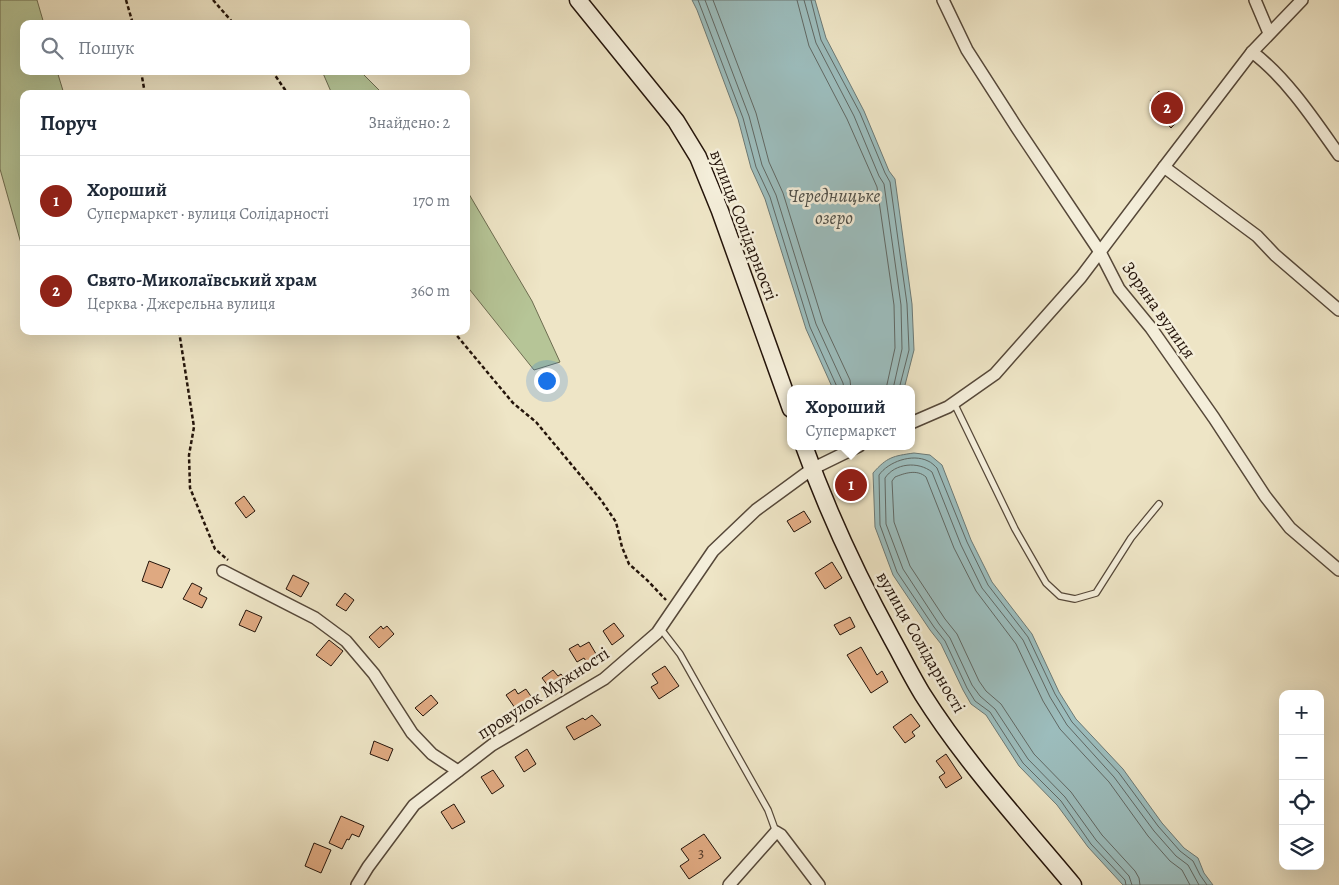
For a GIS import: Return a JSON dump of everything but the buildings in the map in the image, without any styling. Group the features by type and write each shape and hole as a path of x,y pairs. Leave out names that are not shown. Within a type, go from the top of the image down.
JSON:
{"main road":[{"name":"вулиця Солідарності","path":"578,0 676,121 698,157 720,211 787,398"},
{"name":"вулиця Солідарності","path":"805,450 840,537 880,616 923,694 996,794 1073,885"}],"street":[{"name":"Зоряна вулиця","path":"943,0 972,58 1100,252 1119,289 1151,328 1214,418 1265,496 1290,528 1339,570"},
{"path":"1255,0 1270,33"},
{"path":"915,421 948,408 995,374 1081,277 1252,52 1302,0"},
{"path":"1252,52 1274,71 1317,123 1339,155"},
{"path":"1164,167 1257,236 1275,255 1339,310"},
{"name":"провулок Мужності","path":"357,885 414,805 492,745 604,679 656,633 713,551 756,510 812,469 849,450"},
{"path":"223,571 315,618 346,641 374,674 412,733 432,754 458,771"},
{"path":"729,885 776,832 781,835 819,885"}],"lane":[{"path":"954,403 1015,529 1046,583 1060,596 1075,599 1096,593 1131,538 1159,504"},
{"path":"660,628 680,654 768,810 776,832"}],"path":[{"path":"126,0 132,20"},
{"path":"213,0 230,20"},
{"path":"142,75 144,90"},
{"path":"275,75 285,90"},
{"path":"180,335 194,427 189,454 190,488 215,548 234,565"},
{"path":"456,335 513,403 536,422 601,500 616,522 622,547 629,564 674,608"}],"green space":[{"path":"0,0 37,0 43,20 20,20 20,75 58,75 63,90 20,90 20,240 0,169"},
{"path":"324,75 364,75 379,90 330,90"},
{"path":"470,196 532,301 560,362 534,370 470,290"}],"water":[{"name":"Чередницьке озеро","path":"692,0 815,0 826,38 864,111 889,171 895,179 912,304 914,350 905,385 831,385 806,329 765,199 751,168 738,119"},
{"path":"914,453 930,455 942,465 971,540 992,582 1032,634 1059,692 1076,719 1123,769 1162,823 1184,848 1198,858 1204,873 1213,885 1123,885 1088,847 1057,805 1019,766 986,715 971,704 941,644 893,575 875,527 873,473 891,458"}],"place":[{"name":"Свято-Миколаївський храм","path":"1167,108"},
{"name":"Хороший","path":"851,485"}]}
